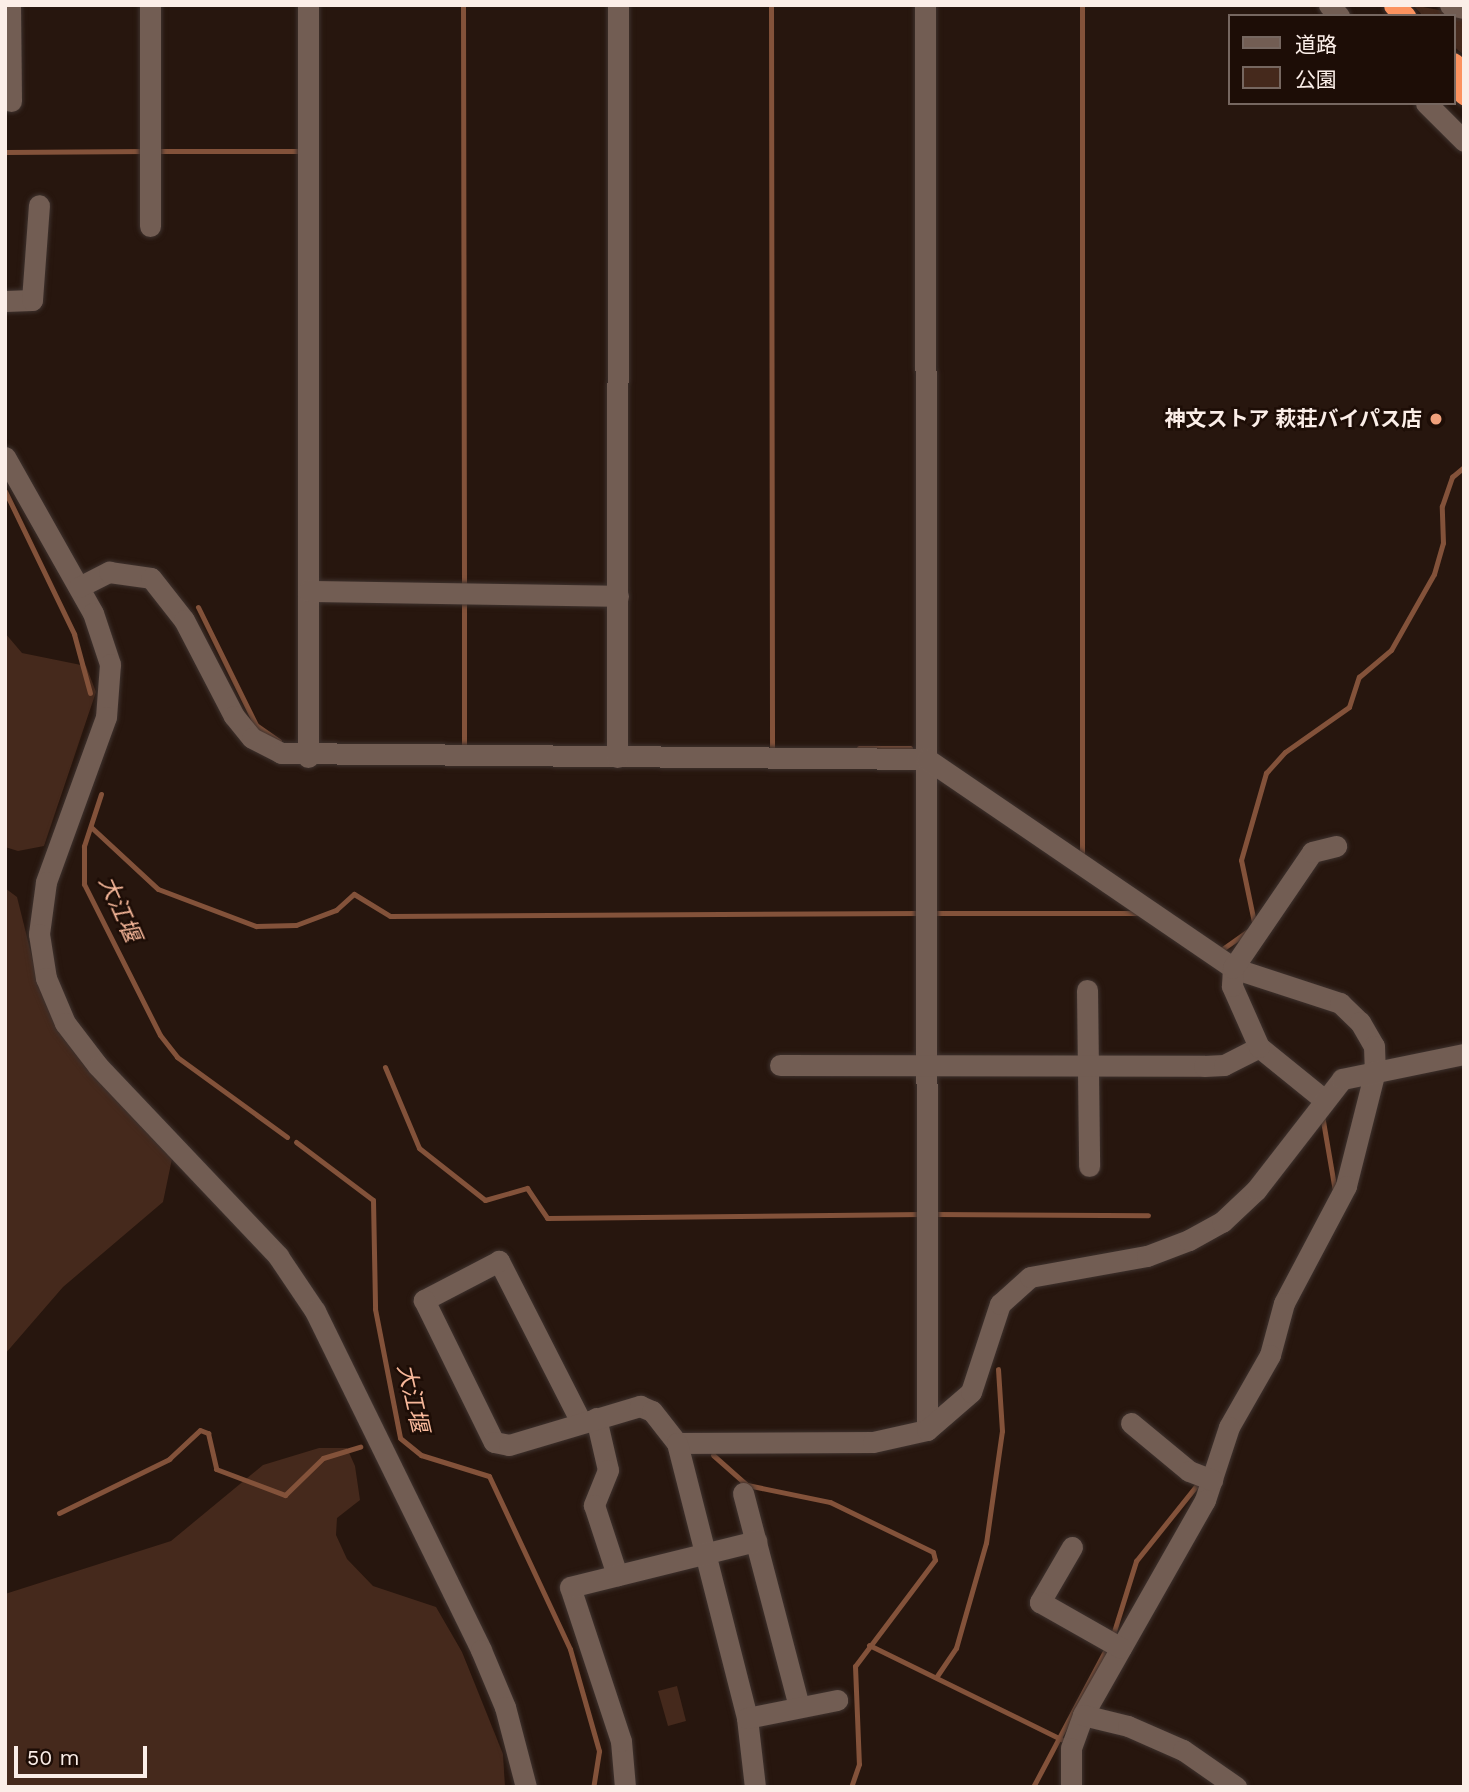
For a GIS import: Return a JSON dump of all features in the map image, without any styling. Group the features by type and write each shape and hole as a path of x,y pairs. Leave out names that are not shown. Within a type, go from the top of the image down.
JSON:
{"street":[{"path":"10,5 11,101"},
{"path":"150,5 150,226"},
{"path":"308,5 309,757"},
{"path":"617,757 618,5"},
{"path":"926,5 927,1430"},
{"path":"1450,5 1464,8"},
{"path":"1428,105 1464,142"},
{"path":"5,301 32,300 39,205"},
{"path":"5,457 79,587 104,638 110,689 97,744 46,881 39,934 46,978 65,1023 98,1066 278,1256 315,1311 481,1650 505,1707 526,1787"},
{"path":"79,587 109,572 151,578 184,620 252,738 281,753 309,757 926,759 1233,968 1340,1003 1374,1046 1375,1071 1346,1186 1284,1303 1270,1355 1229,1427 1212,1480 1083,1715 1071,1748 1071,1787"},
{"path":"308,591 618,596"},
{"path":"1322,1097 1259,1046 1232,986 1233,968 1312,852 1336,846"},
{"path":"1087,990 1089,1166"},
{"path":"780,1065 927,1068 1224,1065 1259,1046"},
{"path":"677,1443 873,1442 927,1430 971,1392 1000,1304 1030,1277 1147,1256 1222,1222 1256,1190 1322,1097 1342,1079 1464,1054"},
{"path":"617,1575 594,1505 608,1471 588,1420 499,1261 424,1300 494,1442 509,1445 588,1420 640,1406 652,1411 677,1443 747,1718 755,1787"},
{"path":"1131,1423 1189,1471 1212,1480"},
{"path":"743,1493 799,1707"},
{"path":"625,1787 621,1741 570,1587 756,1541"},
{"path":"1072,1547 1040,1602 1121,1647"},
{"path":"747,1718 837,1700"},
{"path":"1083,1715 1183,1750 1236,1787"}],"green space":[{"path":"1413,5 1464,15 1464,55 1455,48 1455,14 1421,14"},
{"path":"5,633 22,653 86,666 96,692 44,846 18,851 5,847"},
{"path":"5,888 17,897 41,993 173,1154 163,1202 63,1287 5,1354"},
{"path":"319,1448 347,1448 355,1466 360,1500 337,1518 336,1535 347,1559 373,1586 436,1607 462,1652 503,1754 505,1787 5,1787 5,1594 171,1541 263,1465"},
{"path":"677,1686 686,1721 668,1726 658,1691"}],"waterway":[{"path":"463,5 464,590"},
{"path":"771,5 772,748"},
{"path":"1082,5 1082,856"},
{"path":"5,152 146,151"},
{"path":"155,151 299,151"},
{"path":"1254,922 1241,860 1266,773 1285,752 1349,707 1359,677 1391,650 1434,574 1443,543 1442,506 1452,477 1464,467"},
{"name":"大江堰","path":"5,491 74,634 90,693"},
{"path":"464,600 464,748"},
{"path":"198,607 256,725 279,741"},
{"path":"859,748 910,748"},
{"name":"大江堰","path":"101,794 84,846 84,884 160,1035 177,1057 287,1137"},
{"path":"91,827 158,889 256,926 296,925 336,910 354,894 390,916 918,913"},
{"path":"935,913 1138,913"},
{"path":"1221,950 1247,932"},
{"path":"385,1067 419,1148 485,1200 527,1188 547,1218 923,1214"},
{"path":"1322,1115 1335,1191"},
{"name":"大江堰","path":"296,1142 373,1200 375,1309 400,1438 421,1455 489,1476 570,1649 599,1751 593,1787"},
{"path":"933,1214 1148,1215"},
{"path":"937,1676 956,1648 986,1543 1002,1431 998,1369"},
{"path":"59,1513 169,1459 200,1430 208,1433 216,1469 285,1495 323,1458 360,1447"},
{"path":"713,1455 747,1485 830,1502 933,1552 935,1560 855,1666 859,1764 851,1787"},
{"path":"1112,1638 1136,1561 1201,1480"},
{"path":"869,1645 1061,1739"},
{"path":"1033,1787 1107,1647"}],"place":[{"name":"神文ストア 萩荘バイパス店","path":"1436,419"}]}
